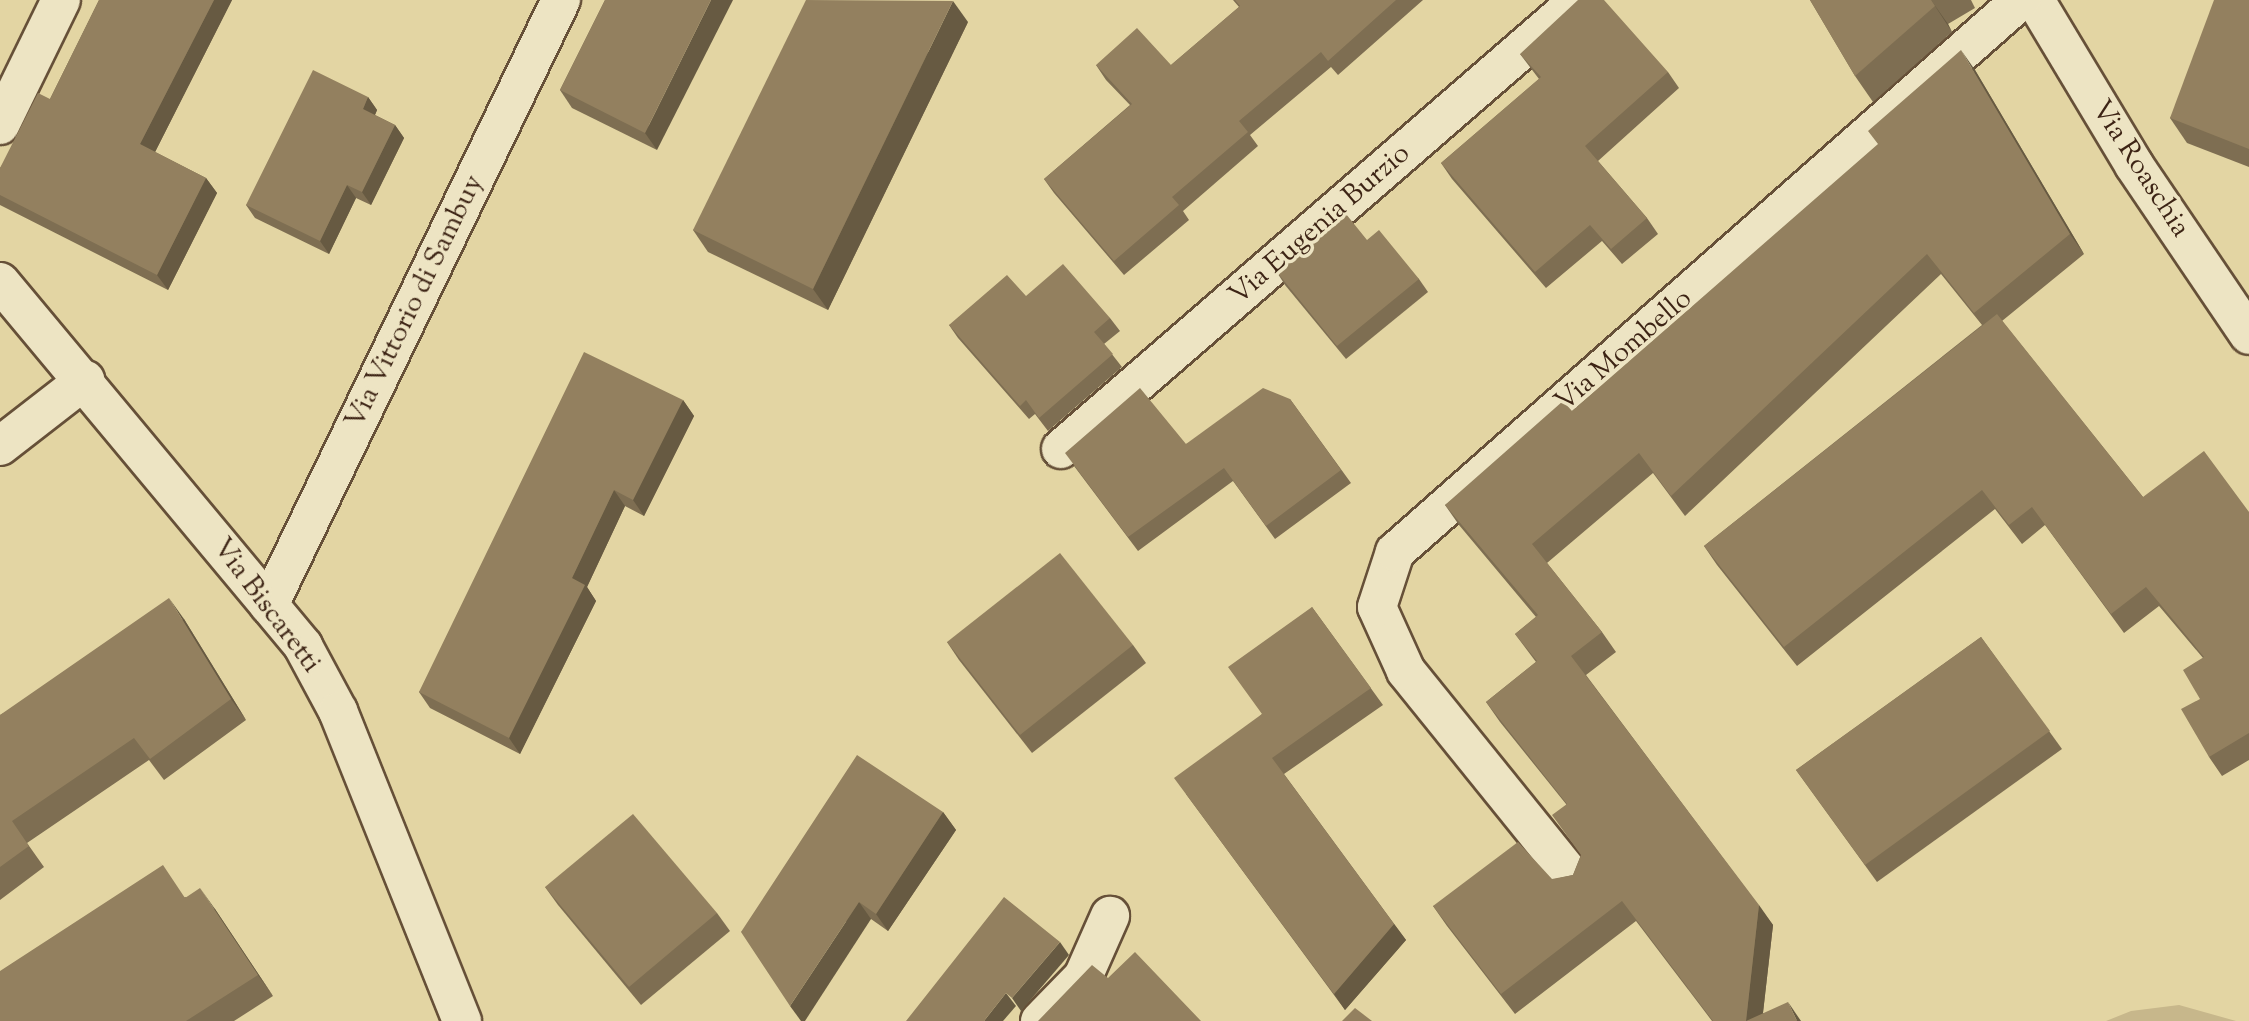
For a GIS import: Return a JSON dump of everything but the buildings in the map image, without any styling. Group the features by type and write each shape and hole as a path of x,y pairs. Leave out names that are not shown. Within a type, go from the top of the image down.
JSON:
{"street":[{"path":"0,125 61,0"},
{"name":"Via Vittorio di Sambuy","path":"270,605 561,0"},
{"name":"Via Eugenia Burzio","path":"1061,449 1579,0"},
{"name":"Via Mombello","path":"1573,878 1406,671 1377,607 1395,552 2021,0"},
{"name":"Via Roaschia","path":"2035,0 2134,165 2249,335"},
{"name":"Via Biscaretti","path":"0,282 85,380 303,646 338,711 462,1021"},
{"path":"0,446 85,380"},
{"path":"1040,1021 1083,977 1110,915"}],"shaded area":[{"path":"2179,1005 2236,1021 2106,1021 2131,1011"}]}
